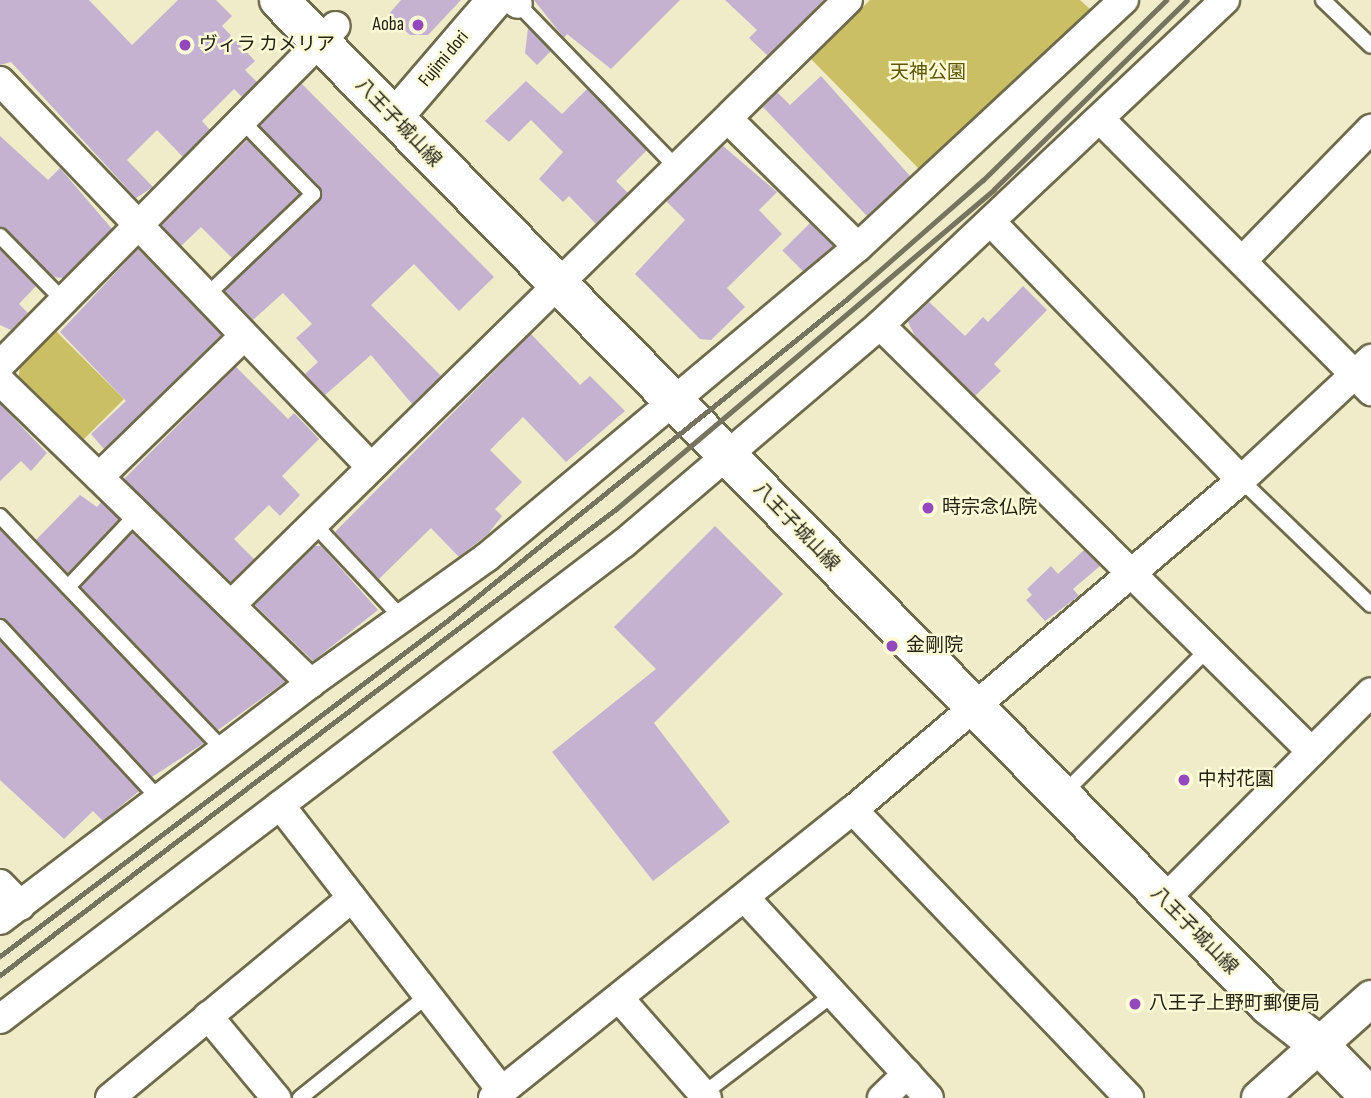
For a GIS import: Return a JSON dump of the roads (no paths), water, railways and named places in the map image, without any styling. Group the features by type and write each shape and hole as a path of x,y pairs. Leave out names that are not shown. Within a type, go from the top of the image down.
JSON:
{"main road":[{"name":"八王子城山線","path":"279,0 322,22 401,109 566,278 1172,892 1297,1004 1320,1046 1371,1098"}],"street":[{"path":"0,1019 624,543 880,325 992,223 1225,0"},
{"name":"Fujimi dori","path":"401,109 508,1"},
{"path":"231,605 370,466 728,119 839,3"},
{"path":"0,884 10,913 311,683 487,557 858,247 1109,5"},
{"path":"0,365 137,222 240,120 322,22"},
{"path":"0,81 370,466"},
{"path":"728,119 858,247"},
{"path":"280,805 428,995 498,1094 746,899 853,810 1365,374 1242,261 1101,120"},
{"path":"1242,261 1371,129"},
{"path":"992,223 1241,480"},
{"path":"880,325 1133,572 1207,650 1312,752"},
{"path":"99,477 244,336"},
{"path":"0,382 311,683"},
{"path":"1172,892 1371,693"},
{"path":"853,810 1129,1098"},
{"path":"110,1098 352,898"},
{"path":"746,899 929,1098"},
{"path":"620,998 705,1096"},
{"path":"1259,1098 1371,998"},
{"path":"208,1016 276,1098"},
{"path":"882,1098 907,1073"}],"lane":[{"path":"1323,0 1371,46"},
{"path":"508,1 677,169"},
{"path":"206,296 313,194 240,120"},
{"path":"0,236 63,300"},
{"path":"1241,480 1371,605"},
{"path":"68,587 137,514"},
{"path":"0,516 224,750"},
{"path":"313,523 402,618"},
{"path":"0,627 159,799"},
{"path":"1069,788 1207,650"},
{"path":"705,1096 834,994"},
{"path":"300,1098 428,995"}],"railway":[{"path":"0,956 448,620 848,298 983,180 1166,0"},
{"path":"0,975 616,509 994,189 1187,0"}],"place":[{"name":"Aoba","path":"418,25"},
{"name":"ヴィラ カメリア","path":"185,45"},
{"name":"時宗念仏院","path":"928,508"},
{"name":"金剛院","path":"892,646"},
{"name":"中村花園","path":"1184,780"},
{"name":"八王子上野町郵便局","path":"1135,1004"}],"park label":[{"name":"天神公園","path":"928,73"}]}
